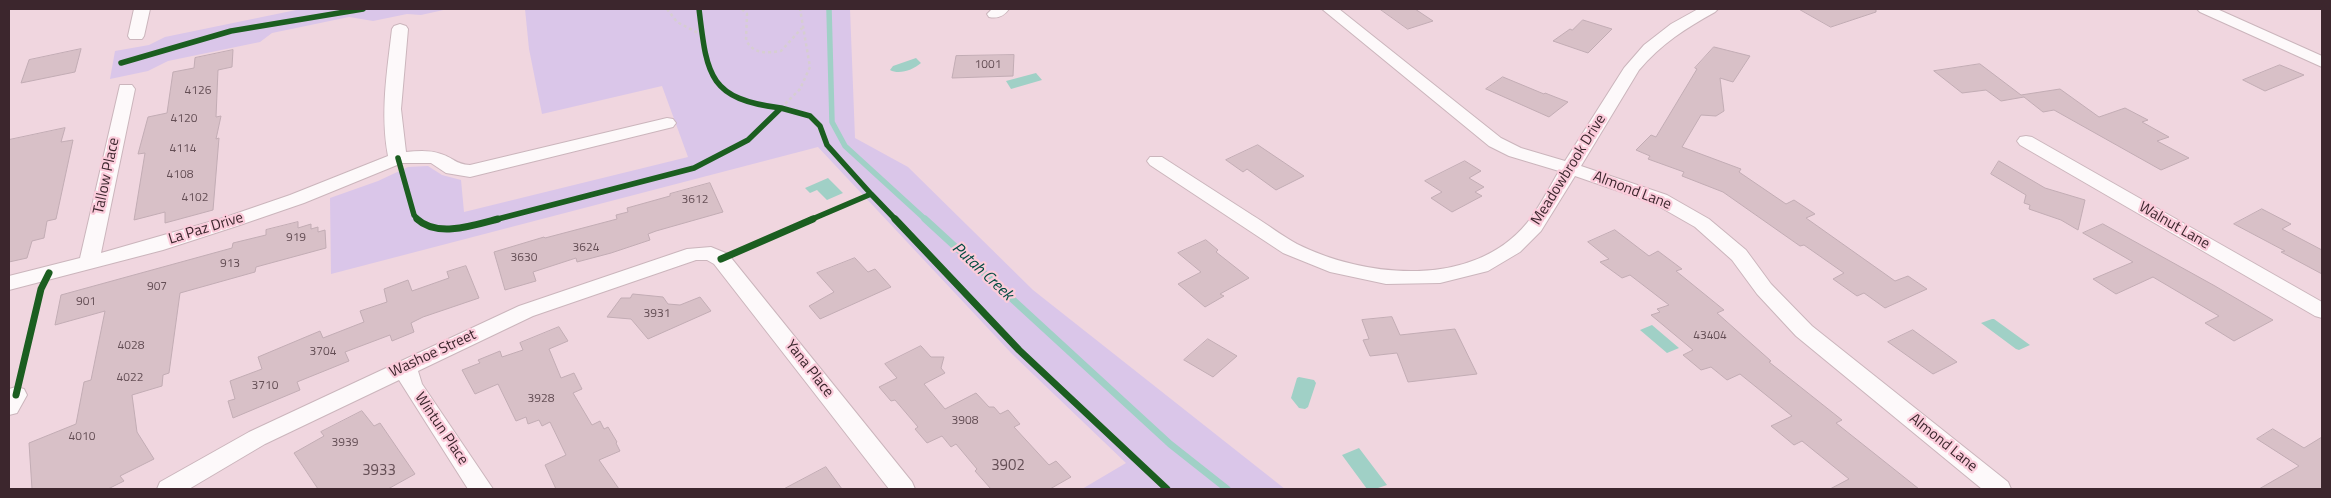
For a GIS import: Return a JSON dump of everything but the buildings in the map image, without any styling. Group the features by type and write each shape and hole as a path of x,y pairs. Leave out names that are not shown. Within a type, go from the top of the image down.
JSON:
{"street":[{"path":"136,36 142,9"},
{"name":"Almond Lane","path":"1330,9 1495,142 1514,152 1660,199 1702,223 1739,255 1764,289 1804,331 1999,489"},
{"name":"Meadowbrook Drive","path":"1156,161 1290,248 1337,267 1386,277 1440,276 1481,266 1505,252 1534,227 1632,68 1649,46 1672,29 1710,9"},
{"path":"2205,9 2322,62"},
{"path":"398,158 392,135 391,111 400,29"},
{"name":"Tallow Place","path":"89,262 126,89"},
{"name":"La Paz Drive","path":"9,282 89,262 238,220 362,174 398,158 422,156 436,158 453,169 470,171 667,123"},
{"name":"Walnut Lane","path":"2026,141 2322,311"},
{"name":"Washoe Street","path":"168,489 257,438 526,311 694,254 711,253"},
{"name":"Yana Place","path":"711,253 721,259 903,489"},
{"name":"Wintun Place","path":"405,367 412,386 481,489"}],"path":[{"path":"667,9 669,14 680,24 702,35"},
{"path":"742,9 747,14 743,30 746,40 759,53 781,51 802,28"},
{"path":"774,111 785,109 800,89 810,68 800,9"},
{"path":"701,26 704,44"}],"shaded area":[{"path":"301,9 448,9 421,15 407,14 373,21 349,17 272,33 260,42 168,61 148,71 110,79 115,51 149,45 165,37"},
{"path":"525,9 850,9 855,138 908,167 1033,290 1285,489 1082,489 1126,463 1012,354 818,147 331,274 330,198 378,181 408,167 428,166 442,175 461,180 464,212 688,157 662,86 542,114 529,49"},
{"path":"916,58 921,63 910,70 898,72 890,70 893,66"},
{"path":"1036,73 1042,80 1011,89 1006,81"},
{"path":"828,178 843,193 827,200 817,190 810,193 805,188"},
{"path":"1992,319 2030,345 2019,350 2016,349 1981,323"},
{"path":"1652,325 1679,348 1667,353 1640,330"},
{"path":"1297,378 1314,380 1316,383 1308,407 1305,409 1299,408 1291,398"},
{"path":"1359,448 1387,485 1375,489 1367,489 1342,455"}],"waterway":[{"name":"Putah Creek","path":"829,9 832,122 845,146 926,220"},
{"name":"Putah Creek","path":"925,219 1170,444 1227,489"}],"cycle path":[{"path":"121,63 231,31 363,9"},
{"path":"398,158 414,215 425,225 440,228 472,226 694,168 748,140 781,108 757,105 739,99 725,91 716,81 709,67 705,51 699,9"},
{"path":"721,259 871,194 827,145 820,126 810,116 781,108"},
{"path":"871,194 1019,350 1167,489"},
{"path":"16,395 41,289 49,273"}]}
